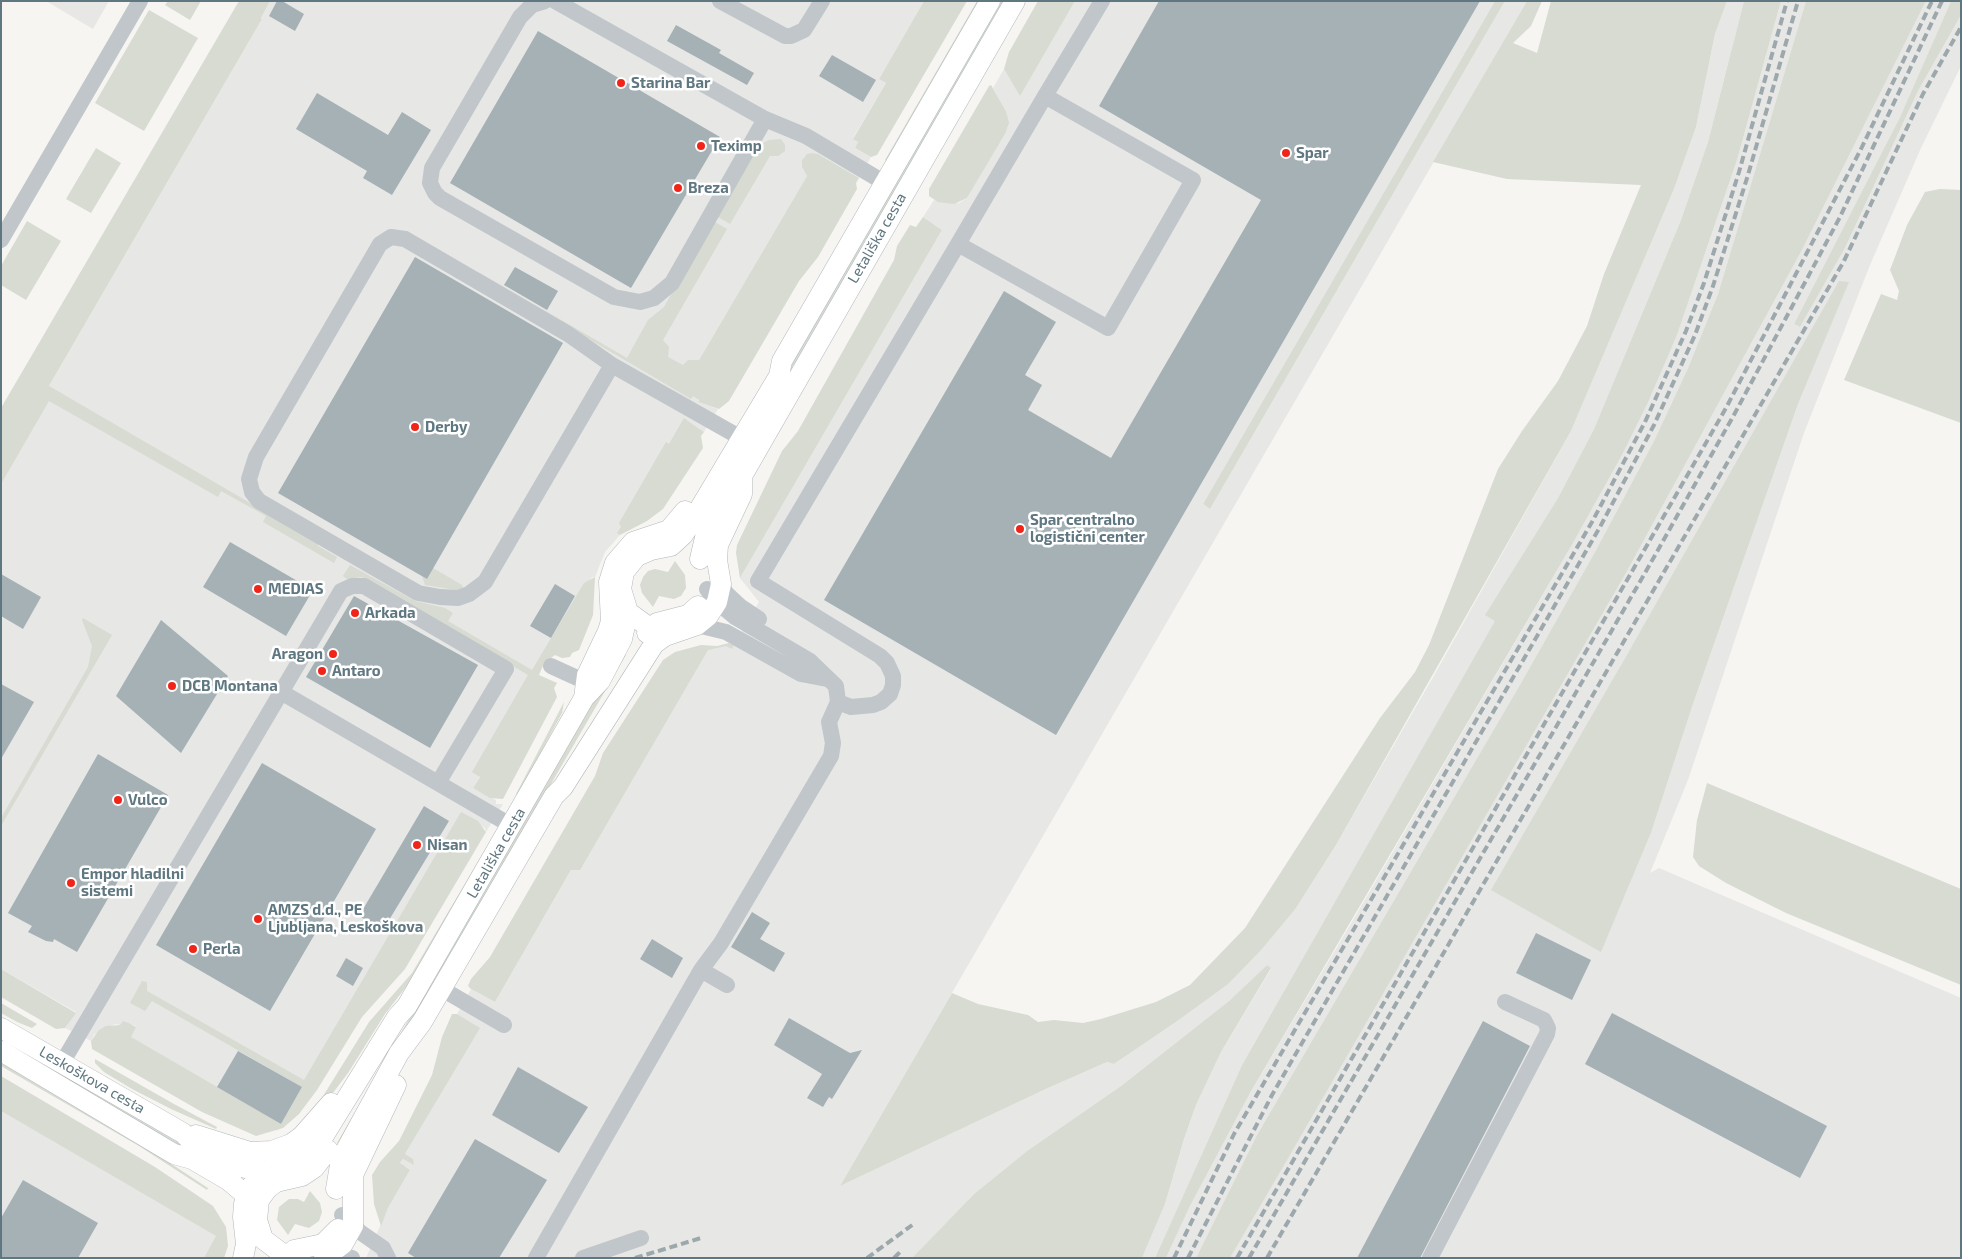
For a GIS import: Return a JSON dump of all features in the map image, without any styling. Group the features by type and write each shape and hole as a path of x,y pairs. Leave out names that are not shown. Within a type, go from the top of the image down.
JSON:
{"main road":[{"name":"Letališka cesta","path":"585,690 600,681 622,639 628,612 621,589 622,577 628,566 637,556 651,550 671,546 669,538 674,526 684,514 771,371 782,361 990,1"},
{"name":"Letališka cesta","path":"700,559 712,518 728,487 742,476 786,395 1014,1"},
{"name":"Letališka cesta","path":"422,1022 409,1057 353,1175 348,1221 327,1241 312,1247 294,1250 286,1257 262,1248 248,1208 256,1180 267,1172 305,1165 328,1151 404,1022 408,1006 512,826 585,690 587,675 608,631 611,613 609,582 614,563 619,555 633,542 650,536 669,538 693,520 779,376 782,361"},
{"name":"Letališka cesta","path":"348,1221 336,1188 339,1166 346,1149 399,1053 422,1022 442,989 554,796 564,787 646,654 660,639 697,625 708,616 715,592 718,545 742,494 742,476"},
{"path":"650,628 664,620 688,615 715,592 700,559 694,551 669,538"},
{"path":"628,612 650,628 670,634"},
{"name":"Letališka cesta","path":"554,796 556,784 612,688 650,628"},
{"name":"Letališka cesta","path":"248,1208 259,1200 271,1185 288,1178 302,1176 305,1165 313,1151 396,1017 408,1006"},
{"name":"Leskoškova cesta","path":"1,1028 182,1133 196,1146 235,1166 267,1172"},
{"name":"Leskoškova cesta","path":"1,1052 174,1154 192,1159 228,1180 248,1208"},
{"name":"Leskoškova cesta","path":"182,1133 202,1137 250,1152 272,1151 298,1139 311,1128 336,1096 352,1089"},
{"path":"305,1165 336,1188"},
{"path":"243,1258 246,1244 248,1208"},
{"path":"336,1256 347,1238 348,1221"}],"street":[{"path":"1,240 140,1"},
{"path":"545,1 532,5 520,17 432,168 430,183 440,198 614,297 640,302 654,298 672,282 765,119"},
{"path":"555,1 765,119 806,136 885,183"},
{"path":"720,1 785,36 791,36 804,30 822,1"},
{"path":"838,702 851,707 874,705 881,702 890,694 893,685 893,676 888,663 880,656 758,581 1102,1"},
{"path":"958,244 1108,328 1193,180 1044,96"},
{"path":"612,365 485,582 469,594 451,598 418,593 259,500 252,492 250,485 251,468 256,457 380,244 390,237 405,239 568,334 612,365 734,434"},
{"path":"62,1063 341,591 352,586 364,586 506,669 438,783"},
{"path":"536,1258 701,970 722,943 830,756 833,743 829,722 838,702 836,686 810,661 735,617 715,592"},
{"path":"697,625 726,632 801,674 828,679"},
{"path":"551,666 585,690"},
{"path":"281,692 512,826"},
{"path":"701,970 727,985"},
{"path":"442,989 504,1025"},
{"path":"1430,1258 1547,1034 1548,1028 1544,1020 1505,1002"},
{"path":"348,1221 383,1248 388,1257"},
{"path":"583,1258 641,1238"}],"shaded area":[{"path":"46,1 109,1 93,29"},
{"path":"168,1 201,1 190,20 165,5"},
{"path":"239,1 270,1 262,19 49,386 319,543 318,546 337,557 334,563 263,522 266,516 221,491 218,497 49,401 1,484 1,408"},
{"path":"270,1 924,1 879,79 886,83 853,138 858,142 855,148 871,157 859,178 818,154 805,156 802,160 802,167 807,176 699,360 698,402 718,409 704,432 687,420 620,535 605,552 595,577 592,577 538,661 539,676 473,788 496,800 496,804 503,804 486,832 485,828 461,813 277,1131 130,1037 136,1026 123,1021 121,1025 115,1024 94,1035 91,1041 65,1028 76,1012 1,969 1,469 262,19"},
{"path":"924,1 967,1 877,155 871,157 855,148 858,142 853,139 886,83 879,79"},
{"path":"977,1 981,1 886,161 885,160"},
{"path":"1000,1 1005,1 707,515 703,513"},
{"path":"1038,1 1075,1 1020,96 1004,69 1009,52"},
{"path":"1075,1 1495,1 1203,504 1210,509 1505,1 1527,1 840,1186 1048,1088 1107,1062 1114,1064 1173,1024 1296,908 1336,845 1432,679 1571,431 1674,189 1696,127 1715,34 1727,1 1744,1 1708,142 1681,220 1594,429 1558,498 1486,614 1496,620 1242,1065 1155,1258 1142,1258 1165,1204 1196,1105 1221,1052 1271,969 1267,965 1229,1001 1121,1086 1027,1151 974,1194 912,1258 366,1258 388,1208 410,1170 400,1164 403,1159 414,1164 405,1154 479,1028 457,1014 471,989 495,1002 698,650 726,646 732,648 759,602 740,578 942,230 923,217 934,200 959,203 967,198 1008,127 1006,111 993,88 1004,69 1020,95"},
{"path":"1495,1 1505,1 1210,509 1203,504"},
{"path":"1527,1 1542,1 1531,26 1513,43 1537,53 1551,1 1727,1 1715,34 1696,127 1674,189 1571,431 1336,845 1296,908 1261,950 1228,984 1173,1024 1114,1064 1107,1062 1048,1088 840,1186 952,993 978,1004 1028,1015 1038,1022 1054,1020 1083,1023 1156,1002 1190,985 1245,928 1380,718 1415,672 1429,645 1498,469 1522,431 1558,381 1587,326 1604,274 1641,185 1507,179 1433,162"},
{"path":"1744,1 1781,1 1737,160 1677,335 1648,402 1621,457 1573,543 1250,1093 1189,1208 1166,1258 1155,1258 1242,1065 1495,621 1485,615 1558,498 1594,429 1681,220 1708,142"},
{"path":"1781,1 1806,1 1718,294 1688,368 1654,441 1595,552 1521,683 1257,1135 1196,1258 1166,1258 1189,1208 1250,1093 1573,543 1621,457 1677,335 1737,160"},
{"path":"1806,1 1926,1 1802,250 1626,573 1283,1167 1230,1258 1196,1258 1257,1135 1521,683 1595,552 1654,441 1688,368 1718,294"},
{"path":"1926,1 1951,1 1900,117 1794,324 1800,327 1845,248 1918,91 1961,15 1961,66 1921,148 1870,265 1804,433 1688,780 1650,873 1659,868 1961,998 1961,1258 1230,1258 1626,573 1802,250","holes":["1848,283 1798,404 1692,707 1652,830 1620,667 1741,456"]},
{"path":"1951,1 1961,1 1961,15 1918,91 1845,248 1800,327 1794,324 1900,117"},
{"path":"149,10 198,38 144,131 95,103"},
{"path":"991,85 1006,111 1009,123 1006,132 967,198 954,204 938,202 929,196 929,189"},
{"path":"781,139 785,145 785,151 778,156 770,156 730,224 716,216 759,145 769,140"},
{"path":"96,148 121,163 91,213 66,199"},
{"path":"807,154 818,154 859,178 856,183 857,189 818,257 799,281 729,401 719,409 698,402 699,400 693,396 691,399 475,272 480,273 627,358 648,320 664,307 713,221 727,229 663,340 669,347 668,357 683,365 688,360 699,360 807,176 802,167 802,160"},
{"path":"1940,189 1961,190 1961,423 1844,380 1881,294 1897,300 1899,291 1890,270 1907,225 1925,192"},
{"path":"923,217 942,230 740,578 736,553 737,545 782,451 798,431 894,260 897,246 910,225 916,227"},
{"path":"27,221 61,241 26,300 1,285 1,266"},
{"path":"1839,281 1849,282 1798,404 1692,707 1652,830 1601,952 1491,890"},
{"path":"684,418 704,432 701,436 703,448 663,509 647,521 620,535 617,533 621,527 619,523 666,442 669,444"},
{"path":"675,561 685,575 686,588 681,596 674,599 659,596 653,607 642,593 640,585 643,577 648,571 655,569 668,572"},
{"path":"350,565 415,601 445,608 453,613 448,621 532,670 584,583 595,577 593,615 579,650 572,653 570,657 562,658 555,655 544,663 539,675 557,683 554,688 557,697 503,799 490,798 473,788 480,777 472,772 528,675 362,577 347,579 343,576"},
{"path":"433,568 462,585 463,588 456,590 425,585 422,576 427,579"},
{"path":"83,618 112,635 1,826 1,818 88,667 92,646 82,620"},
{"path":"729,643 734,645 732,649 726,646 708,650 580,870 571,870 495,1002 471,989 468,986 471,979 490,957 595,776 603,753 663,660 675,652 701,645 717,646"},
{"path":"622,652 626,655 341,1145 337,1143"},
{"path":"564,702 562,713 518,795 516,794"},
{"path":"1707,783 1961,889 1961,985 1786,913 1726,883 1699,866 1693,857 1697,820"},
{"path":"461,812 478,821 486,832 405,969 362,1017 317,1090 299,1114 283,1128 256,1136 202,1112 92,1049 91,1041 99,1030 106,1026 120,1025 123,1021 129,1023 136,1027 131,1037 281,1124 302,1087 152,1001 145,1011 130,1003 142,981 147,982 147,991 304,1080"},
{"path":"486,848 409,983 385,1014 348,1073 326,1102 320,1101 369,1022 412,973"},
{"path":"1267,965 1271,968 1221,1052 1196,1105 1165,1204 1142,1258 912,1258 974,1194 1027,1151 1121,1086 1229,1001"},
{"path":"1,969 76,1013 65,1028 56,1029 1,997"},
{"path":"1,1003 37,1024 32,1028 1,1013"},
{"path":"452,1014 457,1014 480,1028 405,1154 413,1159 414,1165 403,1159 400,1163 410,1170 388,1208 381,1226 374,1204 372,1175 380,1162 399,1141 432,1075 442,1037"},
{"path":"1,1038 223,1166 221,1170 1,1043"},
{"path":"95,1059 217,1127 216,1129 132,1089 104,1072 95,1063"},
{"path":"1,1061 141,1144 208,1188 207,1190 139,1146 1,1066"},
{"path":"1,1076 155,1167 213,1206 226,1227 228,1246 224,1258 204,1258 216,1236 1,1111"},
{"path":"1,1111 217,1236 204,1258 1,1258"},
{"path":"310,1191 320,1203 322,1212 319,1221 309,1228 295,1224 288,1235 277,1220 279,1207 289,1199 298,1199 304,1202"}],"building":[{"path":"277,1 282,1 304,14 295,31 269,16"},
{"name":"Spar centralno logistični center","path":"1159,1 1480,1 1056,735 824,600 1004,291 1056,322 1025,375 1042,385 1028,410 1111,458 1261,200 1099,106"},
{"path":"676,25 721,50 719,53 754,73 747,85 667,41"},
{"path":"538,31 720,137 631,288 450,183"},
{"path":"832,55 876,80 863,102 819,76"},
{"path":"317,93 388,135 402,112 431,130 392,195 363,178 367,171 296,129"},
{"name":"Derby","path":"415,257 563,343 427,579 278,493"},
{"path":"515,267 558,291 547,310 504,285"},
{"name":"MEDIAS","path":"230,542 313,590 286,636 203,587"},
{"path":"1,574 41,597 23,629 1,616"},
{"path":"555,584 575,596 551,638 530,626"},
{"path":"354,596 478,665 430,748 306,677"},
{"name":"DCB Montana","path":"161,620 228,676 181,753 116,696"},
{"path":"1,684 34,702 1,759"},
{"name":"Empor hladilni sistemi","path":"98,754 168,795 77,952 54,939 53,942 46,941 28,932 32,926 8,913"},
{"path":"262,763 376,829 270,1011 156,945"},
{"name":"Nisan","path":"424,806 449,821 383,930 359,916"},
{"path":"752,912 770,923 760,939 785,953 774,972 731,947"},
{"path":"1536,933 1591,960 1572,1000 1516,973"},
{"path":"652,939 683,958 672,978 640,959"},
{"path":"346,958 363,968 353,986 336,976"},
{"path":"1612,1013 1827,1126 1800,1178 1585,1064"},
{"path":"789,1018 850,1053 862,1050 832,1099 829,1097 823,1107 807,1098 822,1074 774,1045"},
{"path":"1483,1021 1530,1046 1420,1258 1357,1258"},
{"path":"238,1051 302,1087 281,1124 217,1087"},
{"path":"518,1067 588,1107 559,1153 492,1115"},
{"path":"475,1139 547,1180 499,1258 416,1258 408,1253"},
{"path":"23,1180 98,1223 78,1258 1,1258 1,1218"}],"railway":[{"path":"1174,1258 1234,1134 1592,522 1645,422 1686,331 1704,283 1739,172 1787,1"},
{"path":"1188,1258 1272,1095 1600,527 1654,425 1695,335 1713,286 1748,175 1798,1"},
{"path":"1237,1258 1726,408 1861,149 1932,1"},
{"path":"1249,1258 1645,573 1735,413 1840,217 1942,1"},
{"path":"1267,1258 1844,261 1923,94 1961,27"},
{"path":"867,1258 915,1223"},
{"path":"635,1258 701,1238"},
{"path":"894,1258 900,1252"}],"place":[{"name":"Starina Bar","path":"621,83"},
{"name":"Teximp","path":"701,146"},
{"name":"Spar","path":"1286,153"},
{"name":"Breza","path":"678,188"},
{"name":"Derby","path":"415,427"},
{"name":"Spar centralno logistični center","path":"1020,529"},
{"name":"MEDIAS","path":"258,589"},
{"name":"Arkada","path":"355,613"},
{"name":"Aragon","path":"333,654"},
{"name":"Antaro","path":"322,671"},
{"name":"DCB Montana","path":"172,686"},
{"name":"Vulco","path":"118,800"},
{"name":"Nisan","path":"417,845"},
{"name":"Empor hladilni sistemi","path":"71,883"},
{"name":"AMZS d.d., PE Ljubljana, Leskoškova","path":"258,919"},
{"name":"Perla","path":"193,949"}]}
